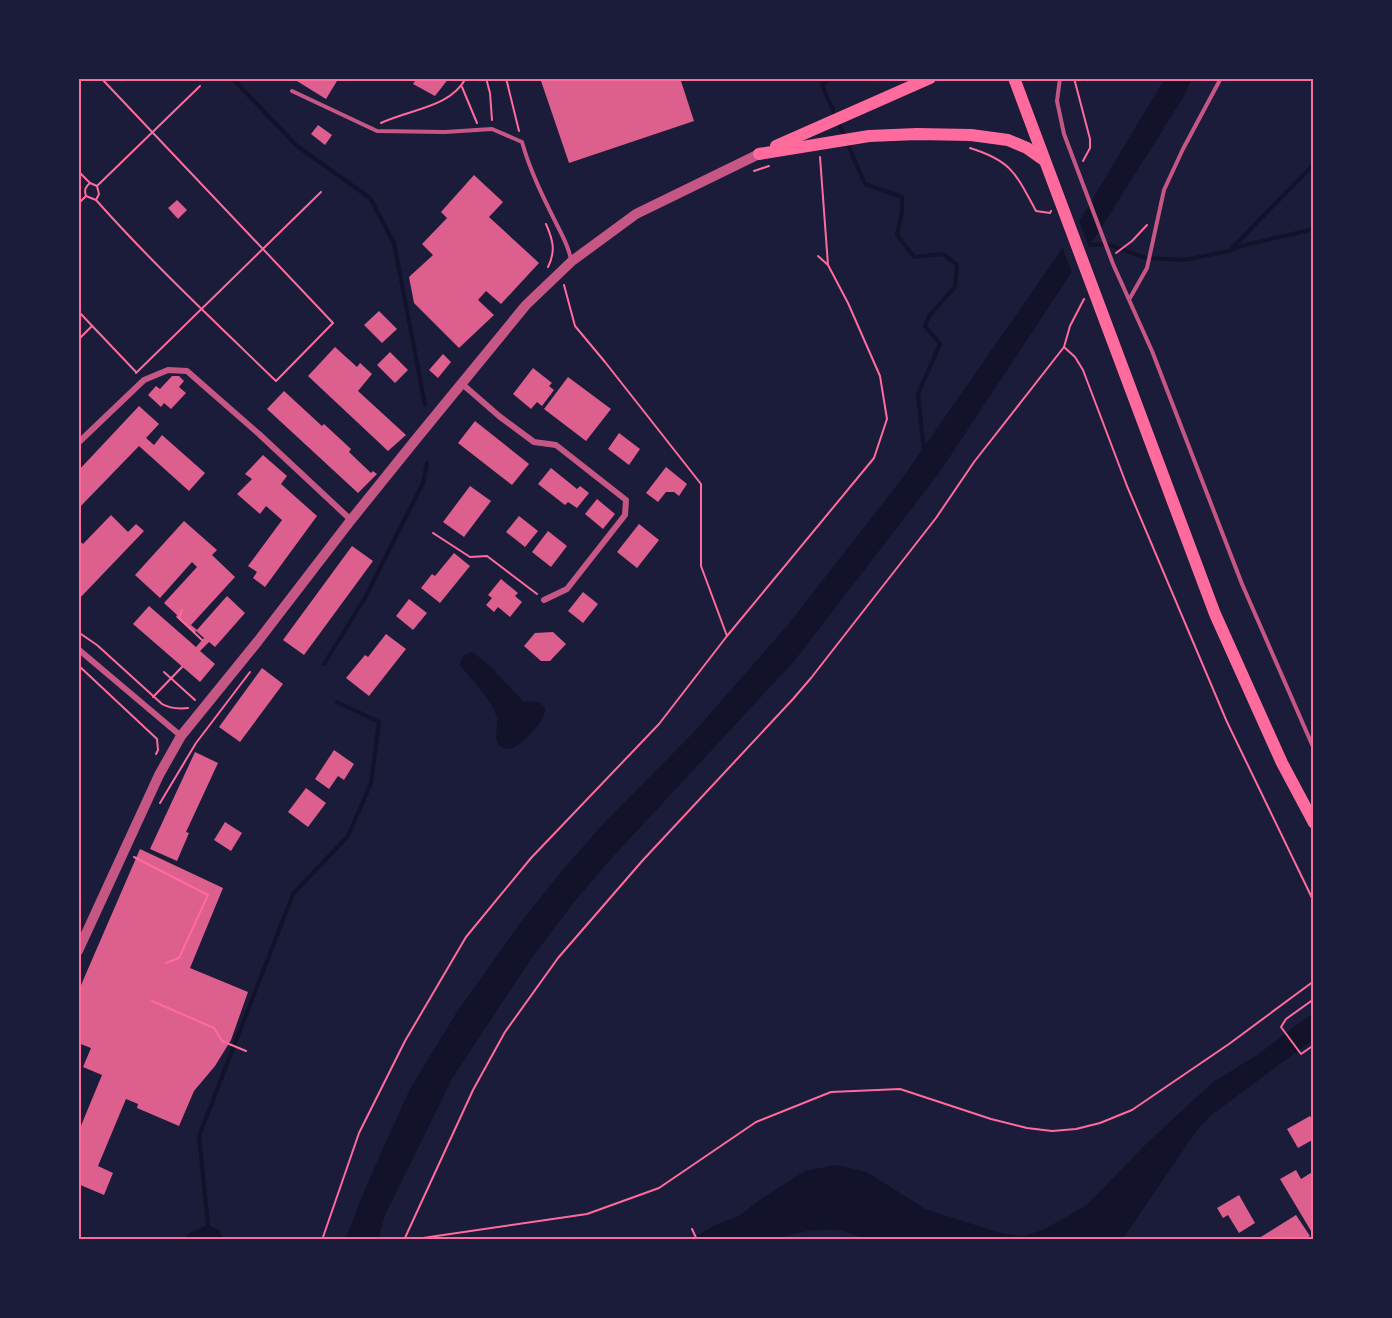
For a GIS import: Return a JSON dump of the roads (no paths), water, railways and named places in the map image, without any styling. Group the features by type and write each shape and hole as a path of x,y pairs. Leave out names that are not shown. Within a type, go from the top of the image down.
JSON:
{"main road":[{"path":"900,91 912,78"},
{"path":"759,154 805,140 930,78"},
{"path":"1014,78 1215,614 1282,763 1314,823"},
{"path":"805,140 917,134 971,135 1008,140 1027,148 1045,161"}],"street":[{"path":"78,951 159,775 181,736 264,634 351,520 526,305 572,261 636,214 759,154"},
{"path":"78,443 144,380 168,370 187,371 351,520"},
{"path":"461,383 534,442 556,445 626,500 625,515 567,589 544,600"},
{"path":"78,649 181,736"}],"lane":[{"path":"1060,78 1057,101 1064,134 1113,264 1152,351 1242,584 1314,749"},
{"path":"1130,299 1147,268 1168,180 1221,78"},
{"path":"292,91 377,131 445,132 492,129 522,142 525,154 569,249 572,261"}],"waterway":[{"path":"232,78 297,146 370,198 394,243 425,405"},
{"path":"829,78 822,85 865,184 902,197 902,212 897,235 914,257 943,254 957,265 955,287 929,316 925,326 940,344 918,394 924,451"},
{"path":"1233,247 1314,164"},
{"path":"1090,245 1107,244 1146,258 1184,260 1314,229"},
{"path":"324,664 366,596 423,483 427,463"},
{"path":"207,1228 199,1136 293,894 348,836 371,783 379,722 337,702"}]}
